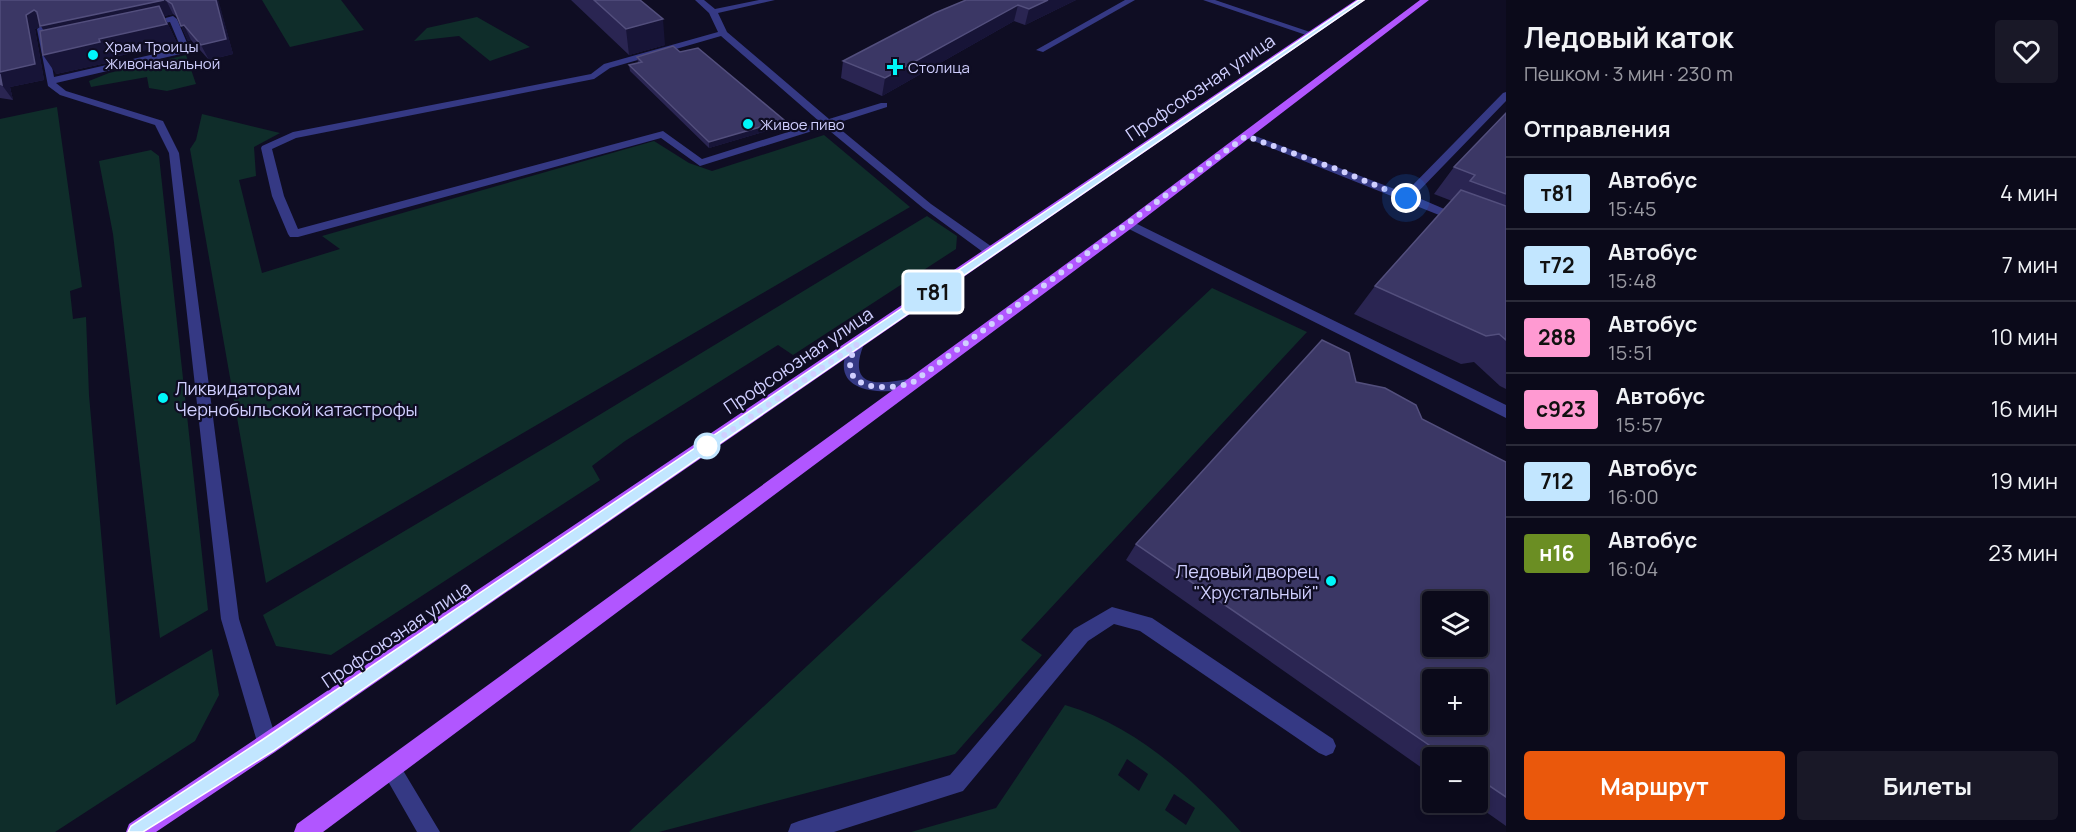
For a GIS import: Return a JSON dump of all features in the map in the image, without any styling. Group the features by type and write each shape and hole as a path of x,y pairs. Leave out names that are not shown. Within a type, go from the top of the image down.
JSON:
{"main road":[{"name":"Профсоюзная улица","path":"137,832 268,746 1361,0"},
{"path":"305,832 1129,224 1425,0"}],"street":[{"path":"699,0 713,12 723,33 826,122 927,206 992,252"},
{"path":"713,12 771,0"},
{"path":"1040,50 1131,0"},
{"path":"1207,0 1312,34"},
{"path":"50,81 186,50 173,19 138,26"},
{"path":"41,29 50,45 51,84 63,93 159,123 174,153 230,619 268,746"},
{"path":"723,33 607,66 594,75 292,135 266,148 278,196 294,234 663,134 700,163 884,105"},
{"path":"1406,198 1506,95"},
{"path":"1246,136 1339,170 1466,222"},
{"path":"1129,224 1506,412"},
{"path":"857,344 850,356 849,367 853,377 862,384 896,388 912,383"},
{"path":"799,832 956,784 1081,635 1112,615 1145,624 1326,746"},
{"path":"390,769 429,832"}],"green space":[{"path":"262,0 341,0 364,30 290,47"},
{"path":"477,17 530,47 490,61 459,36 414,41 427,28"},
{"path":"186,55 196,84 167,91 149,88 147,77 91,87 89,81 109,73"},
{"path":"57,107 82,287 70,291 73,319 86,317 89,395 116,705 212,649 219,695 195,741 55,832 0,832 0,119"},
{"path":"202,114 280,133 254,147 256,176 239,180 262,273 340,249 322,236 654,141 689,163 712,171 824,135 910,207 266,583 190,149 196,140"},
{"path":"151,150 159,156 208,610 160,638 113,234 99,161"},
{"path":"927,216 957,236 956,249 793,355 778,345 625,441 592,466 600,480 331,655 276,646 263,615 558,440"},
{"path":"1212,288 1307,332 1021,640 1042,655 955,754 659,832 629,832"},
{"path":"1065,705 1091,714 1139,740 1203,792 1241,832 911,832 996,808","holes":["1127,759 1148,774 1139,791 1118,775","1174,794 1195,808 1186,825 1165,810"]}],"building":[{"path":"0,0 164,0 40,26 37,12 34,10 26,15 35,64 0,72"},
{"path":"166,0 216,0 226,39 201,45 184,25 181,26 172,4"},
{"path":"594,0 640,0 663,19 626,29"},
{"path":"966,0 1048,0 1029,9 1018,5 885,78 843,61 935,13"},
{"path":"159,6 167,24 99,39 100,42 43,55 40,31"},
{"path":"673,46 680,52 698,48 784,120 709,142 629,65 642,62 637,57"},
{"path":"1506,113 1506,194 1470,181 1475,175 1454,167"},
{"path":"1461,190 1506,206 1506,340 1499,334 1486,336 1375,286"},
{"name":"Ледовый дворец \"Хрустальный\"","path":"1322,340 1349,353 1356,382 1385,388 1416,405 1422,419 1506,462 1506,797 1488,785 1488,747 1432,747 1136,544"}],"bus line":[{"name":"т81","path":"137,832 268,746 1361,0"}],"place":[{"name":"Храм Троицы Живоначальной","path":"93,55"},
{"name":"Столица","path":"895,67"},
{"name":"Живое пиво","path":"748,124"},
{"name":"Ликвидаторам Чернобыльской катастрофы","path":"163,398"},
{"name":"Ледовый дворец \"Хрустальный\"","path":"1331,581"}],"route":[{"path":"707,446 698,453 857,344 850,356 849,367 853,377 862,384 896,388 912,383 1246,136 1339,170 1406,198"}]}
